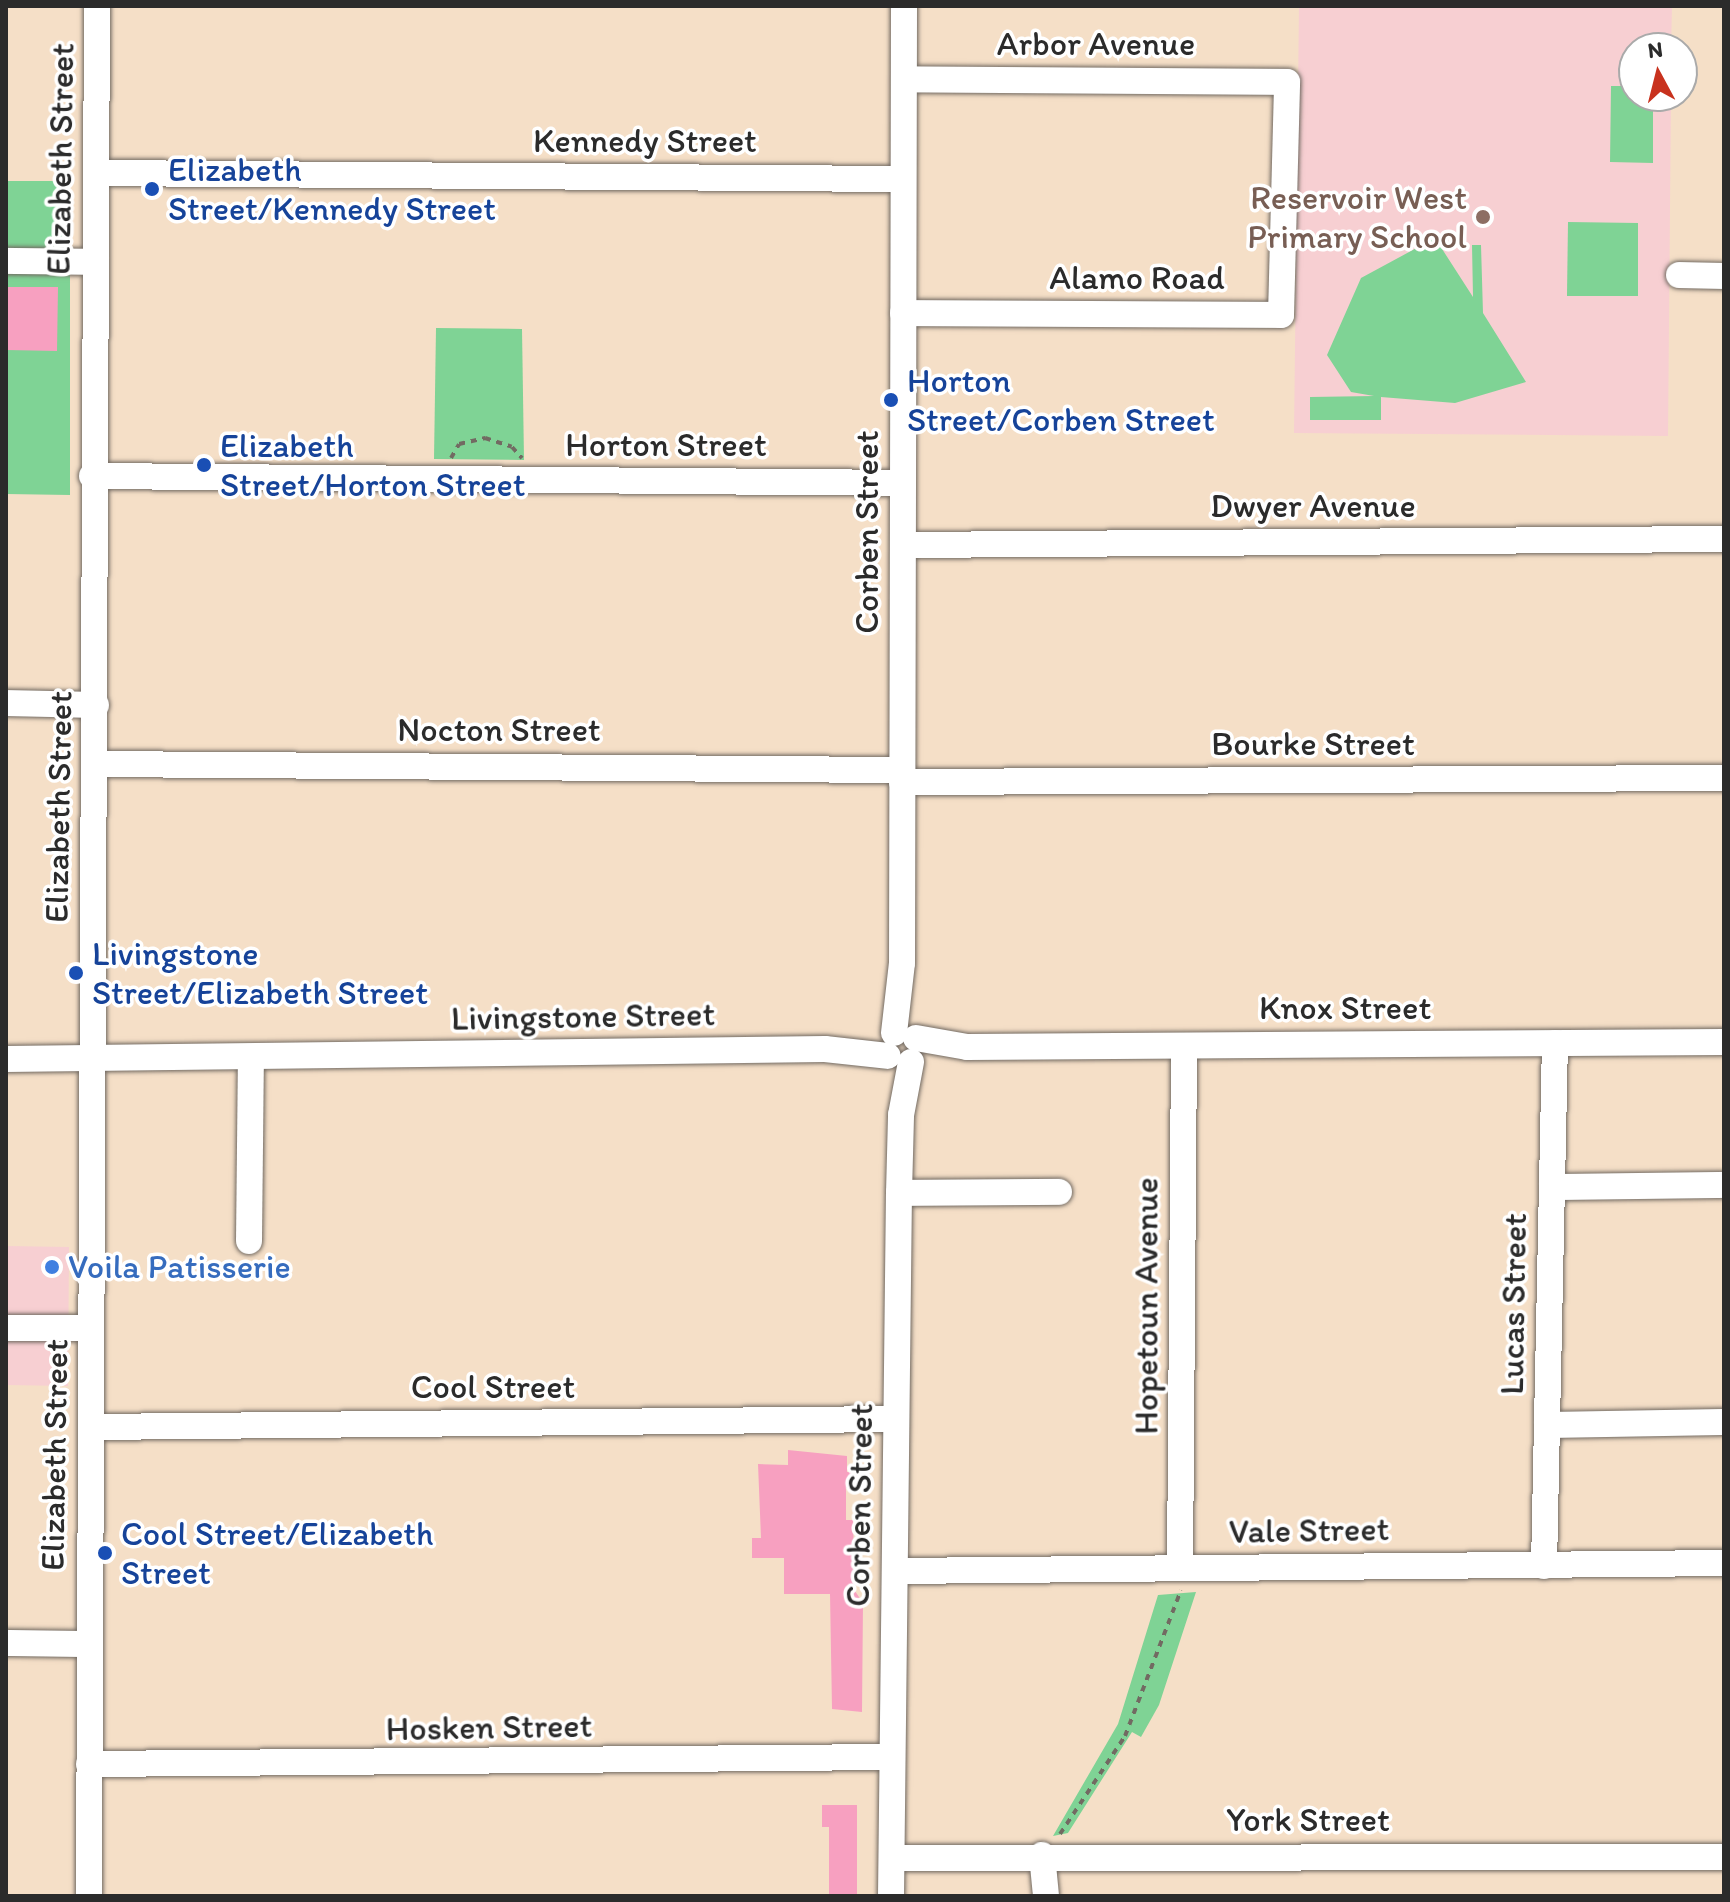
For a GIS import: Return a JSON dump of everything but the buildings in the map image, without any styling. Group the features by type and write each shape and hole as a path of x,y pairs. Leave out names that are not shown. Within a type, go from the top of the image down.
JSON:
{"street":[{"name":"Elizabeth Street","path":"89,1896 87,1644 96,705 92,476 98,173 97,6"},
{"name":"Corben Street","path":"891,1896 902,1047 904,6"},
{"name":"Arbor Avenue","path":"904,79 1287,82"},
{"name":"Alamo Road","path":"903,313 1281,315 1287,82"},
{"name":"Kennedy Street","path":"98,173 903,179"},
{"path":"6,261 96,262"},
{"path":"1679,275 1724,276"},
{"name":"Horton Street","path":"92,476 903,483"},
{"name":"Dwyer Avenue","path":"903,545 1724,539"},
{"path":"6,703 96,705"},
{"name":"Nocton Street","path":"95,764 902,776"},
{"name":"Bourke Street","path":"902,776 1724,778"},
{"name":"Knox Street","path":"902,1047 1724,1042"},
{"name":"Lucas Street","path":"1544,1566 1555,1043"},
{"name":"Hopetoun Avenue","path":"1184,1046 1188,1568"},
{"name":"Livingstone Street","path":"6,1059 902,1047"},
{"path":"249,1241 251,1057"},
{"path":"1552,1187 1724,1185"},
{"path":"899,1193 1059,1192"},
{"path":"6,1328 91,1328"},
{"name":"Cool Street","path":"91,1427 896,1419"},
{"path":"1547,1425 1724,1422"},
{"name":"Vale Street","path":"895,1571 1724,1563"},
{"path":"6,1643 87,1644"},
{"name":"Hosken Street","path":"89,1764 891,1757"},
{"path":"1046,1855 1046,1896"},
{"name":"York Street","path":"892,1858 1046,1855 1724,1857"}],"path":[{"path":"451,459 459,444 485,438 512,447 524,460"},
{"path":"1046,1855 1125,1736 1188,1568"}],"shaded area":[{"name":"Reservoir West Primary School","path":"1299,6 1672,6 1671,32 1618,32 1618,112 1671,112 1668,436 1294,433"},
{"path":"6,1246 69,1247 68,1386 6,1385"}],"green space":[{"path":"1611,86 1618,86 1618,112 1653,112 1653,163 1610,162"},
{"path":"6,181 70,181 70,495 6,494"},
{"path":"1568,222 1638,223 1638,296 1567,296"},
{"path":"1435,238 1473,297 1472,245 1481,245 1483,313 1526,382 1455,403 1381,397 1381,420 1310,420 1310,397 1374,396 1351,392 1327,355 1361,278"},
{"path":"436,328 522,329 524,460 434,459"},
{"path":"1196,1592 1159,1705 1141,1737 1132,1732 1068,1833 1053,1836 1118,1724 1158,1595"}],"place":[{"name":"Elizabeth Street/Kennedy Street","path":"152,189"},
{"name":"Reservoir West Primary School","path":"1483,217"},
{"name":"Horton Street/Corben Street","path":"891,400"},
{"name":"Elizabeth Street/Horton Street","path":"204,465"},
{"name":"Livingstone Street/Elizabeth Street","path":"76,973"},
{"name":"Voila Patisserie","path":"52,1267"},
{"name":"Cool Street/Elizabeth Street","path":"105,1553"}]}
